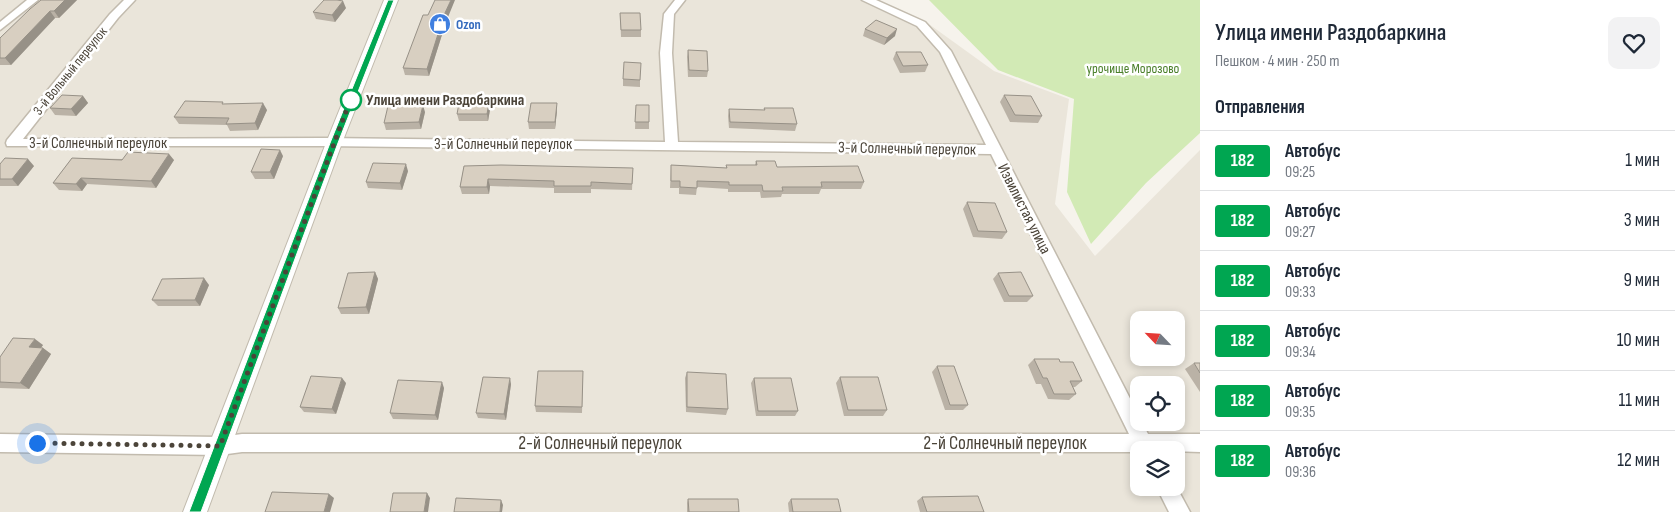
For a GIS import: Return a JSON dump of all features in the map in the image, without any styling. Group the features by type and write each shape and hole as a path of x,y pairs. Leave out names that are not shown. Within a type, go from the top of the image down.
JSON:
{"street":[{"path":"0,27 33,0"},
{"name":"3-й Вольный переулок","path":"12,143 114,16 130,0"},
{"path":"195,512 334,143 391,0"},
{"path":"672,145 666,53 669,14 680,0"},
{"name":"Извилистая улица","path":"867,0 921,24 945,51 993,150 1142,441"},
{"name":"3-й Солнечный переулок","path":"12,143 672,145 993,150"},
{"name":"2-й Солнечный переулок","path":"0,443 220,446 242,443 1130,446"},
{"name":"2-й Солнечный переулок","path":"1185,444 1200,443"},
{"path":"1171,496 1180,512"}],"shaded area":[{"path":"0,0 875,0 926,22 994,71 1069,99 1055,204 1095,256 1200,150 1200,512 0,512"}],"green space":[{"name":"урочище Морозово","path":"929,0 1200,0 1200,133 1146,183 1091,244 1067,192 1074,99 998,70"}],"building":[{"path":"41,0 65,0 54,11 50,11 5,58 0,58 0,38"},
{"path":"324,0 343,1 332,15 313,12"},
{"path":"435,0 451,0 444,15 427,69 403,68 423,15 428,15"},
{"path":"620,13 640,13 641,30 621,30"},
{"path":"876,20 897,29 887,38 865,29"},
{"path":"688,50 707,51 708,71 689,70"},
{"path":"896,52 921,52 928,65 903,66"},
{"path":"624,62 641,63 640,80 623,79"},
{"path":"62,95 83,96 71,109 50,108"},
{"path":"1004,95 1031,96 1042,116 1015,115"},
{"path":"490,97 487,114 457,114 460,98"},
{"path":"185,101 223,102 222,104 263,103 255,123 226,124 229,118 174,117"},
{"path":"531,103 557,103 555,122 528,122"},
{"path":"423,105 419,122 384,123 388,106"},
{"path":"636,105 649,105 649,122 635,122"},
{"path":"764,108 793,108 797,124 730,122 729,109 765,110"},
{"path":"261,149 280,150 270,172 251,172"},
{"path":"128,152 169,154 151,181 81,178 76,184 53,183 72,158 122,160"},
{"path":"5,158 28,159 12,179 0,179 0,164"},
{"path":"756,161 775,161 777,167 858,166 864,182 821,182 822,187 782,187 783,191 763,191 762,185 729,185 729,182 697,181 697,188 680,187 680,181 671,181 671,165 727,168 726,165 757,165"},
{"path":"373,163 406,164 400,183 366,182"},
{"path":"464,166 633,168 632,184 591,182 591,186 554,186 554,181 488,179 487,187 460,187"},
{"path":"967,202 995,203 1007,232 978,231"},
{"path":"375,272 366,307 338,308 348,273"},
{"path":"1021,272 1033,296 1009,296 998,273"},
{"path":"204,278 195,300 152,300 162,279"},
{"path":"13,338 35,339 29,347 43,348 20,383 0,382 0,357"},
{"path":"1034,359 1059,359 1060,362 1073,362 1082,381 1070,381 1076,394 1054,394 1047,378 1043,378"},
{"path":"1194,363 1200,363 1200,373"},
{"path":"937,366 954,366 968,405 950,405"},
{"path":"538,371 583,371 582,407 535,406"},
{"path":"687,372 726,374 728,409 687,407"},
{"path":"311,376 342,378 332,409 300,407"},
{"path":"483,377 510,378 504,414 476,413"},
{"path":"840,377 878,377 887,410 848,410"},
{"path":"754,378 791,378 798,411 758,411"},
{"path":"398,380 442,382 435,415 390,413"},
{"path":"272,492 329,494 324,512 265,512"},
{"path":"393,493 427,493 424,512 390,512"},
{"path":"978,496 984,512 927,512 922,497"},
{"path":"456,498 501,500 500,512 454,512"},
{"path":"688,499 738,499 739,512 689,512"},
{"path":"791,499 838,499 841,512 793,512"}],"bus line":[{"name":"182","path":"195,512 353,93 382,26 391,0"}],"place":[{"name":"Ozon","path":"440,24"},
{"name":"Улица имени Раздобаркина","path":"351,100"}],"route":[{"path":"37,443 220,446 353,93 351,100"}]}
